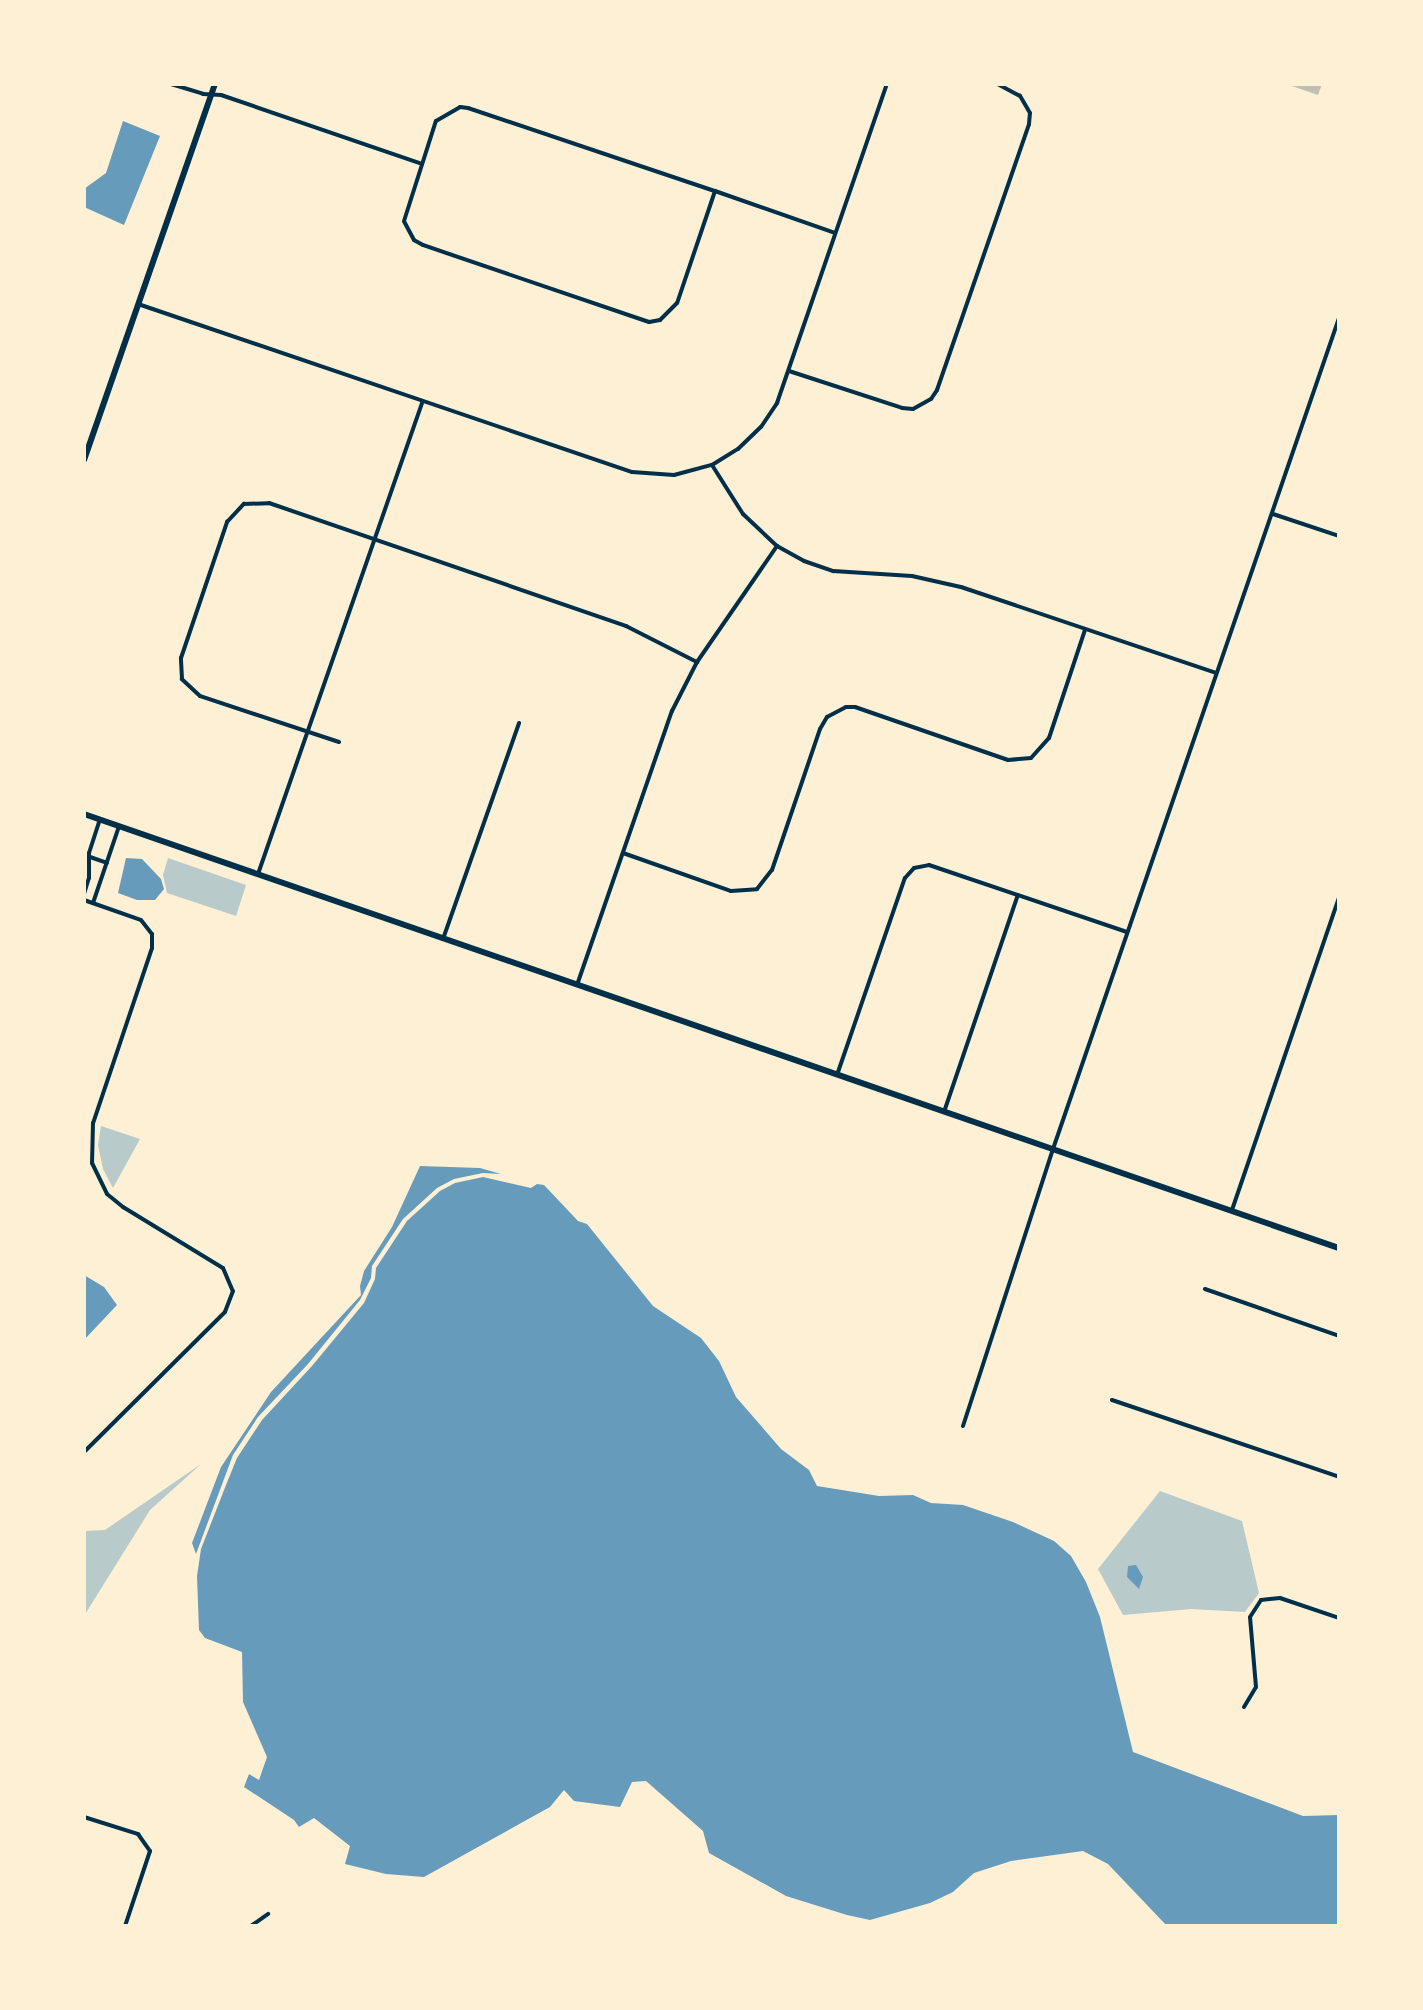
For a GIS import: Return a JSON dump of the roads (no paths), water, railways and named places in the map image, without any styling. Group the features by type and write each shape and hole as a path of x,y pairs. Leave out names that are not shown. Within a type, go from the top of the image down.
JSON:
{"street":[{"path":"171,84 211,96 221,95 420,163"},
{"path":"84,460 215,84"},
{"path":"138,304 632,472 674,475 712,465 738,449 761,427 777,403 887,84"},
{"path":"789,371 902,408 913,409 931,399 937,390 1029,124 1030,113 1020,96 997,84"},
{"path":"715,191 677,303 660,320 649,322 414,240 407,230 405,211 436,121 452,110 468,108 715,191 836,233"},
{"path":"963,1426 1053,1149 1216,673 1336,336 1339,318"},
{"path":"258,874 422,402"},
{"path":"712,465 743,514 777,546 804,561 833,571 912,576 961,587 1216,673"},
{"path":"339,742 200,696 182,679 181,658 227,522 236,510 257,501 374,538 626,626 697,662"},
{"path":"1272,514 1339,536"},
{"path":"577,985 672,711 697,662 777,546"},
{"path":"623,853 731,891 757,889 772,870 820,729 827,717 846,707 855,707 1008,760 1031,758 1049,738 1085,630"},
{"path":"443,939 519,723"},
{"path":"84,814 1339,1248"},
{"path":"84,894 89,878 89,857 100,820"},
{"path":"93,903 119,826"},
{"path":"89,857 107,863"},
{"path":"837,1075 909,872 929,865 1127,932"},
{"path":"944,1112 1018,895"},
{"path":"1232,1210 1339,898"},
{"path":"84,900 141,920 152,934 152,948 93,1123 92,1163 107,1194 223,1268 233,1291 225,1312 84,1452"},
{"path":"1205,1289 1339,1336"},
{"path":"1112,1400 1339,1477"},
{"path":"1244,1707 1256,1687 1250,1617 1261,1600 1280,1598 1339,1618"},
{"path":"84,1817 138,1834 150,1851 125,1926"},
{"path":"251,1926 268,1914"}],"water":[{"path":"123,121 160,136 124,225 84,207 84,189 106,173"},
{"path":"126,858 142,859 161,879 164,889 155,900 137,900 118,893"},
{"path":"420,1166 480,1168 501,1174 483,1173 454,1179 437,1188 403,1219 372,1266 371,1278 360,1300 308,1364 258,1417 233,1455 196,1554 192,1543 221,1467 271,1392 361,1295 364,1271 392,1227"},
{"path":"483,1177 531,1188 537,1184 544,1185 578,1221 587,1224 653,1306 701,1338 719,1361 736,1397 781,1449 809,1470 817,1486 879,1496 913,1495 931,1503 963,1505 1013,1522 1054,1541 1071,1556 1100,1617 1133,1752 1303,1816 1339,1815 1339,1926 1167,1926 1108,1864 1083,1851 1011,1861 974,1873 953,1892 930,1903 870,1920 786,1896 709,1853 703,1831 646,1781 632,1782 620,1807 574,1801 564,1790 550,1807 424,1877 386,1874 345,1864 350,1846 314,1818 299,1827 294,1820 244,1787 249,1774 259,1780 267,1757 243,1702 242,1652 205,1638 199,1630 197,1576 201,1549 226,1485 237,1458 262,1420 364,1303 375,1279 376,1268 407,1221 440,1191 455,1183"},
{"path":"84,1275 104,1287 117,1305 84,1340"},
{"path":"1136,1565 1143,1577 1139,1589 1127,1577 1128,1566"}]}
